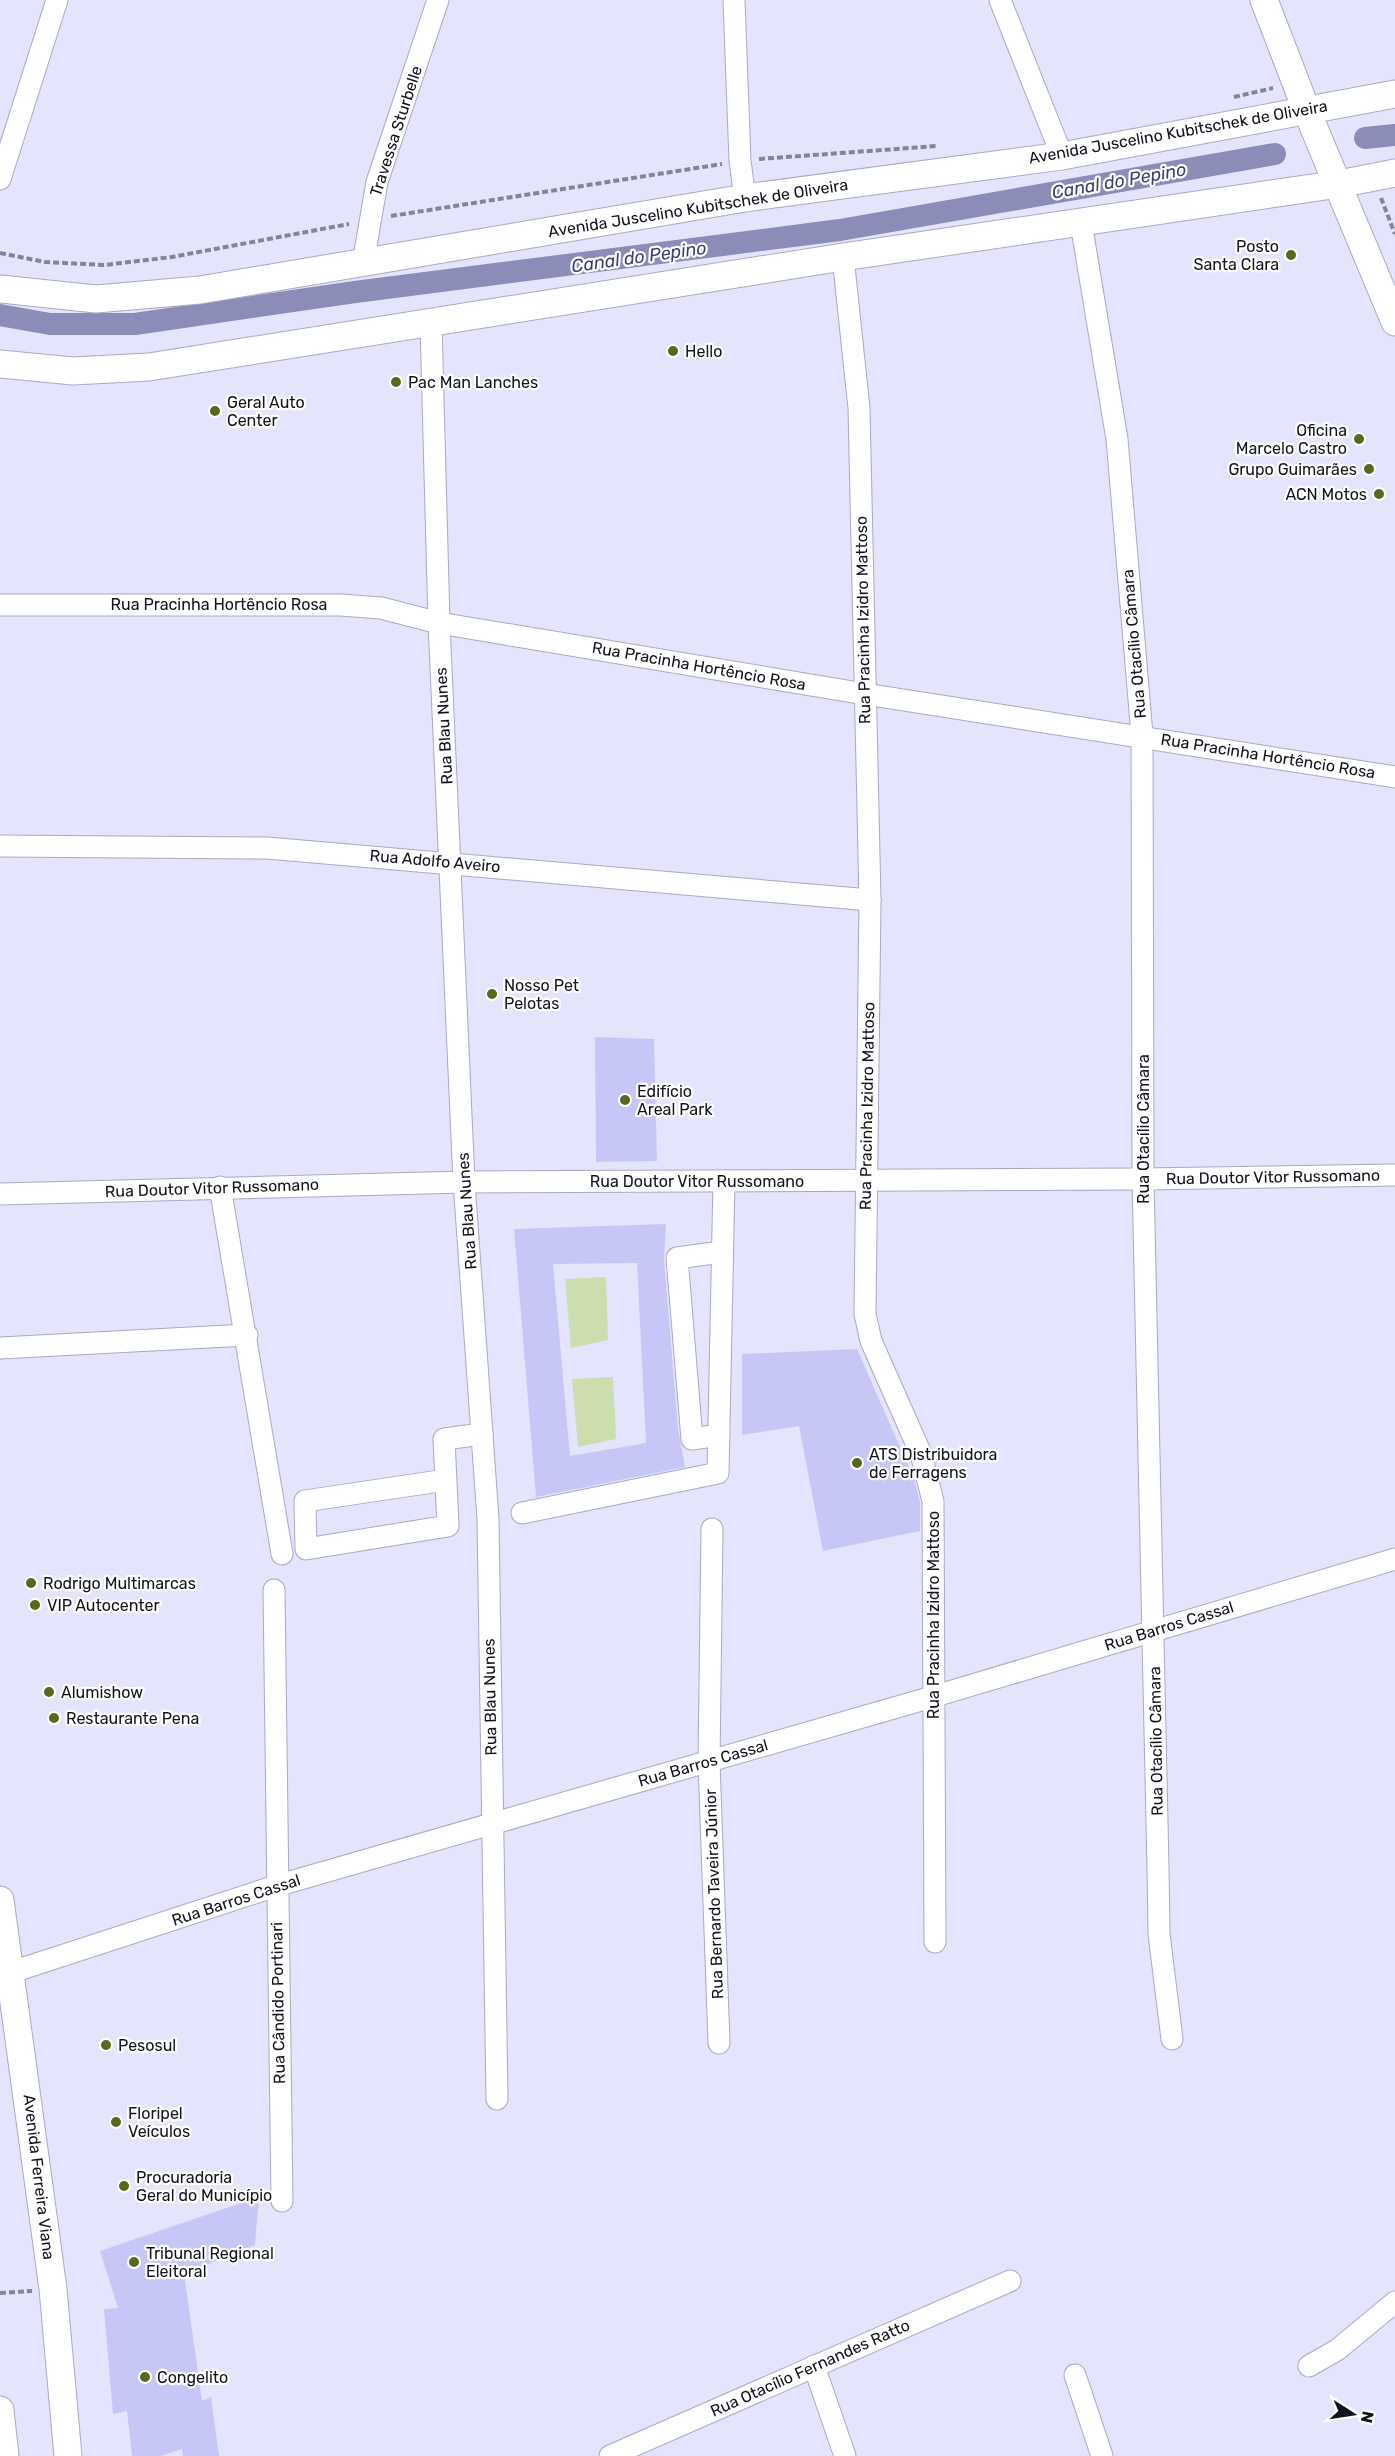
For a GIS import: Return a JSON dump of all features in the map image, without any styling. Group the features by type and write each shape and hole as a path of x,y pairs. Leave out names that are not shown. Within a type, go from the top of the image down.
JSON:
{"main road":[{"path":"1264,0 1306,109 1395,322"},
{"name":"Avenida Juscelino Kubitschek de Oliveira","path":"0,289 96,299 200,290 745,198 1062,156 1395,94"},
{"path":"0,364 73,371 149,367 843,257 1384,176"},
{"name":"Avenida Ferreira Viana","path":"0,1900 12,1972 53,2289 68,2456"},
{"path":"0,2410 4,2456"}],"street":[{"path":"0,179 57,0"},
{"name":"Travessa Sturbelle","path":"363,263 377,182 438,0"},
{"path":"734,0 740,161 745,198"},
{"path":"1000,0 1062,156"},
{"name":"Rua Otacílio Câmara","path":"1081,223 1117,439 1142,735 1143,1179 1160,1934 1172,2039"},
{"name":"Rua Pracinha Izidro Mattoso","path":"843,257 859,408 870,900 865,1314 872,1341 921,1454 933,1501 932,1697 935,1942"},
{"name":"Rua Blau Nunes","path":"431,324 439,622 464,1182 488,1519 497,2099"},
{"name":"Rua Pracinha Hortêncio Rosa","path":"0,605 341,605 381,608 439,622 865,694 1142,735 1395,777"},
{"name":"Rua Adolfo Aveiro","path":"0,846 267,848 870,900"},
{"name":"Rua Doutor Vitor Russomano","path":"0,1194 464,1182 1143,1179 1395,1175"},
{"path":"522,1513 718,1473 723,1181"},
{"path":"220,1187 247,1335 282,1554"},
{"path":"718,1435 692,1439 678,1258 721,1252"},
{"path":"0,1348 247,1335"},
{"path":"446,1480 305,1501 306,1549 448,1526 446,1480 444,1439 482,1434"},
{"name":"Rua Bernardo Taveira Júnior","path":"711,1529 709,1762 719,2043"},
{"name":"Rua Barros Cassal","path":"12,1972 276,1886 932,1697 1395,1559"},
{"name":"Rua Cândido Portinari","path":"274,1590 276,1886 282,2201"},
{"name":"Rua Otacílio Fernandes Ratto","path":"609,2456 1010,2281"},
{"path":"1309,2366 1337,2350 1395,2302"},
{"path":"814,2366 845,2456"},
{"path":"1075,2375 1102,2456"}],"path":[{"path":"1227,99 1284,86"},
{"path":"0,253 45,262 104,265 172,258 234,243 740,161 949,145"},
{"path":"1384,176 1395,234"}],"green space":[{"path":"606,1277 608,1340 571,1348 565,1279"},
{"path":"613,1377 616,1439 578,1447 572,1379"}],"building":[{"name":"Edifício Areal Park","path":"595,1037 654,1039 657,1161 596,1162"},
{"path":"666,1224 664,1259 678,1428 685,1467 536,1497 514,1229","holes":["637,1263 646,1443 570,1456 553,1264"]},
{"name":"ATS Distribuidora de Ferragens","path":"857,1349 914,1479 920,1502 920,1531 823,1551 799,1426 742,1435 742,1354"},
{"path":"259,2197 255,2245 184,2274 202,2401 211,2397 219,2456 183,2456 182,2449 161,2456 132,2456 127,2411 113,2414 104,2309 118,2308 100,2251"}],"waterway":[{"name":"Canal do Pepino","path":"1365,138 1395,135"},
{"name":"Canal do Pepino","path":"0,315 50,324 135,324 355,292 840,230 1275,154"}],"place":[{"name":"Posto Santa Clara","path":"1291,255"},
{"name":"Hello","path":"673,351"},
{"name":"Pac Man Lanches","path":"396,382"},
{"name":"Geral Auto Center","path":"215,411"},
{"name":"Oficina Marcelo Castro","path":"1359,439"},
{"name":"Grupo Guimarães","path":"1369,469"},
{"name":"ACN Motos","path":"1379,494"},
{"name":"Nosso Pet Pelotas","path":"492,994"},
{"name":"Edifício Areal Park","path":"625,1100"},
{"name":"ATS Distribuidora de Ferragens","path":"857,1463"},
{"name":"Rodrigo Multimarcas","path":"31,1583"},
{"name":"VIP Autocenter","path":"35,1605"},
{"name":"Alumishow","path":"49,1692"},
{"name":"Restaurante Pena","path":"54,1718"},
{"name":"Pesosul","path":"106,2045"},
{"name":"Floripel Veículos","path":"116,2122"},
{"name":"Procuradoria Geral do Município","path":"124,2186"},
{"name":"Tribunal Regional Eleitoral","path":"134,2262"},
{"name":"Congelito","path":"145,2377"}]}
